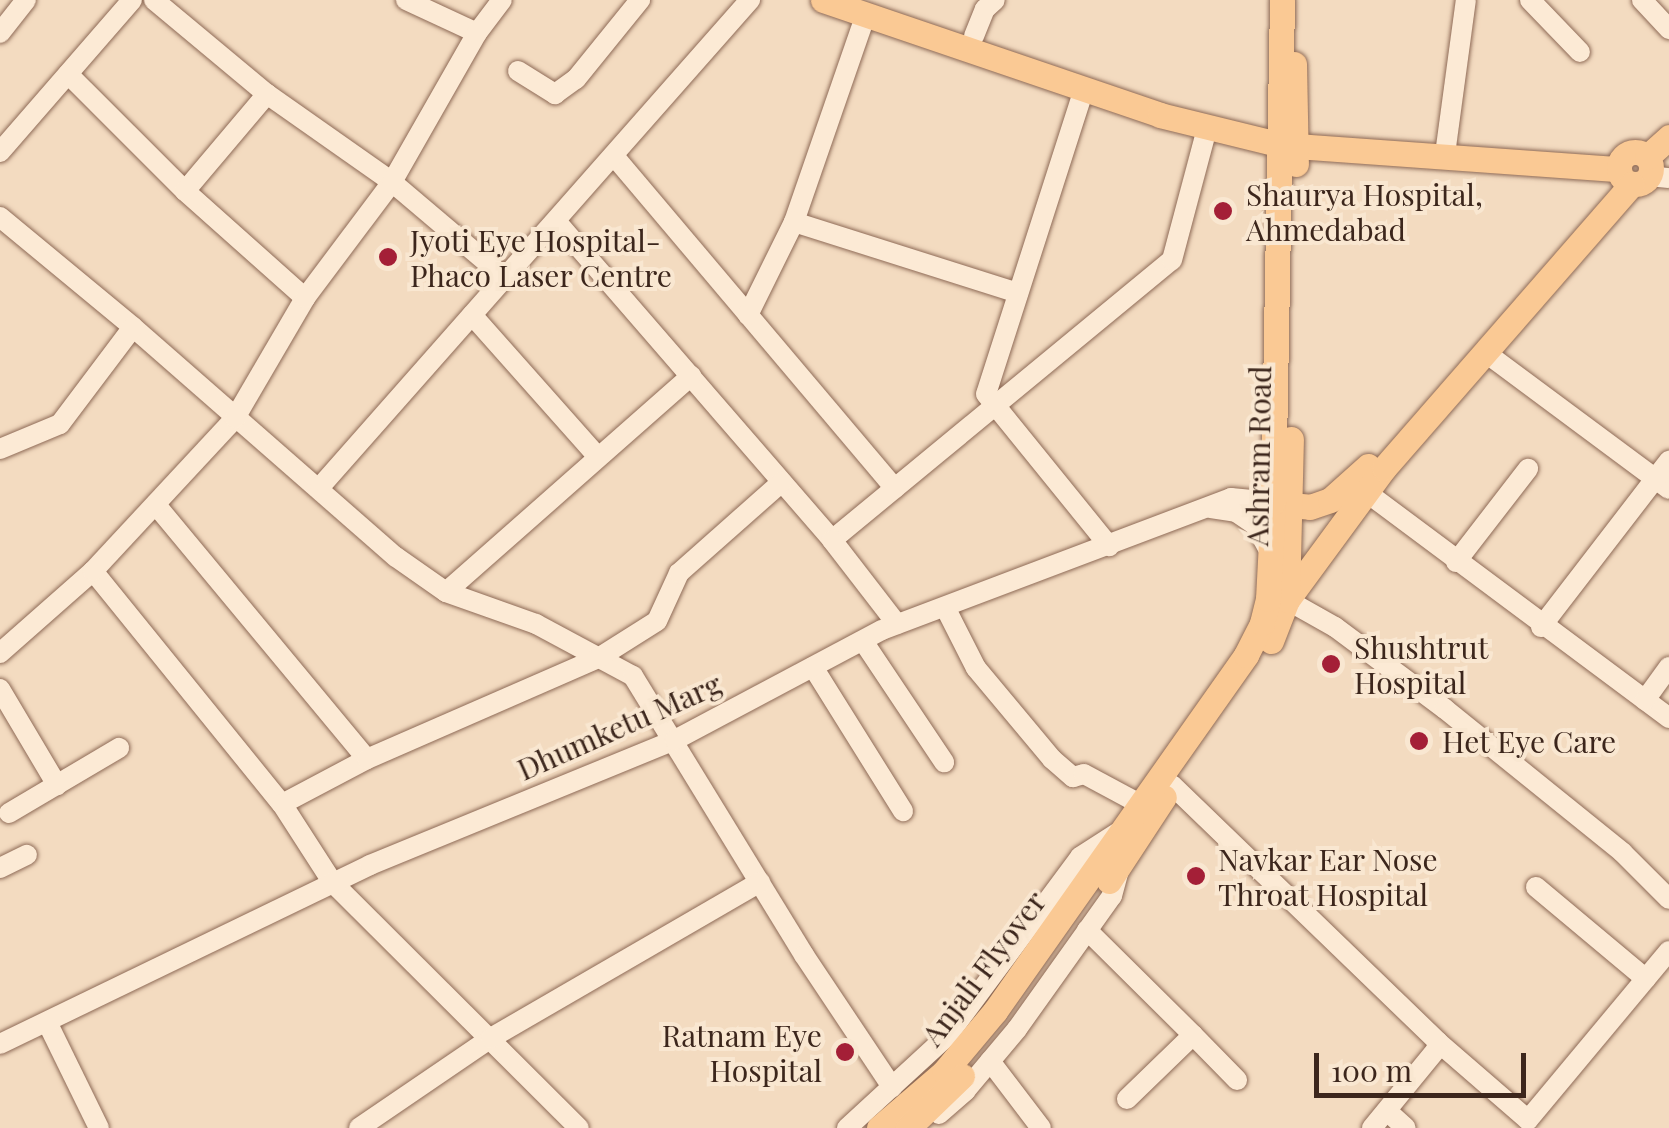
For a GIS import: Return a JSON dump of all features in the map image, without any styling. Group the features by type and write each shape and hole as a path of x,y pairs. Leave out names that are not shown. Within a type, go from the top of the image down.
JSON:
{"main road":[{"path":"823,0 974,36 1164,104 1289,137 1446,147 1637,171"},
{"name":"Ashram Road","path":"1282,0 1289,137"},
{"name":"Ashram Road","path":"1109,871 1258,664 1278,600 1289,137 1297,0"},
{"path":"865,7 1084,89 1207,128 1637,171"},
{"path":"1278,600 1359,488 1669,137"},
{"path":"1282,505 1330,500 1359,488 1486,353 1637,171"},
{"name":"Ashram Road","path":"1120,831 1246,655 1278,600 1271,554 1282,505"},
{"name":"Anjali Flyover","path":"908,1128 982,1054 1109,871 1120,831"},
{"name":"Anjali Flyover","path":"880,1128 957,1057 1109,871"}],"street":[{"path":"0,33 26,0"},
{"path":"0,152 132,0"},
{"path":"154,0 268,94 392,182 505,278"},
{"path":"406,0 477,32"},
{"path":"0,654 93,572 235,418 306,298 392,182 477,32 502,0"},
{"path":"518,71 555,94 576,79 640,0"},
{"path":"320,487 750,0"},
{"path":"974,36 985,9 995,0"},
{"path":"1446,147 1466,0"},
{"path":"1530,0 1580,52"},
{"path":"1642,0 1669,29"},
{"path":"748,314 794,222 865,7"},
{"path":"68,74 185,191 306,298"},
{"path":"1084,89 986,394 1109,546"},
{"path":"185,191 268,94"},
{"path":"832,540 1172,260 1207,128"},
{"path":"614,156 895,488"},
{"path":"0,218 133,326 396,557 446,592 536,624 633,676 892,1087"},
{"path":"556,222 832,540 897,624"},
{"path":"794,222 1018,294"},
{"path":"472,315 598,457"},
{"path":"0,449 60,424 133,326"},
{"path":"1486,353 1662,484"},
{"path":"446,592 691,376"},
{"path":"1541,626 1662,484 1669,461"},
{"path":"1456,562 1528,469"},
{"path":"282,804 367,759 600,657 657,621 679,573 782,482"},
{"path":"1359,488 1669,718"},
{"name":"Dhumketu Marg","path":"0,1044 333,883 676,740 897,624 1231,498 1282,505"},
{"path":"156,506 367,759"},
{"path":"1209,508 1236,512 1256,525 1271,554"},
{"path":"93,572 282,804 333,883 579,1128"},
{"path":"1278,600 1335,627 1445,710 1622,852 1669,899"},
{"path":"944,607 976,668 1052,759 1073,777 1084,774 1140,804"},
{"path":"863,640 944,762"},
{"path":"813,667 903,811"},
{"path":"1645,700 1669,667"},
{"path":"0,689 57,786"},
{"path":"9,813 119,748"},
{"path":"1172,786 1438,1042 1528,1120 1669,951"},
{"path":"847,1128 948,1035 1080,857 1120,831"},
{"path":"0,868 27,855"},
{"path":"923,1128 966,1091 1112,896 1109,871"},
{"path":"359,1128 491,1038 760,882"},
{"path":"1536,888 1646,979"},
{"path":"1087,930 1237,1080"},
{"path":"47,1022 99,1128"},
{"path":"1127,1098 1193,1034"},
{"path":"1372,1128 1436,1050 1438,1042"},
{"path":"990,1061 1041,1128"},
{"path":"1387,1112 1406,1128"}],"place":[{"name":"Shaurya Hospital, Ahmedabad","path":"1223,211"},
{"name":"Jyoti Eye Hospital- Phaco Laser Centre","path":"388,257"},
{"name":"Shushtrut Hospital","path":"1331,664"},
{"name":"Het Eye Care","path":"1419,741"},
{"name":"Navkar Ear Nose Throat Hospital","path":"1196,876"},
{"name":"Ratnam Eye Hospital","path":"845,1052"}]}
